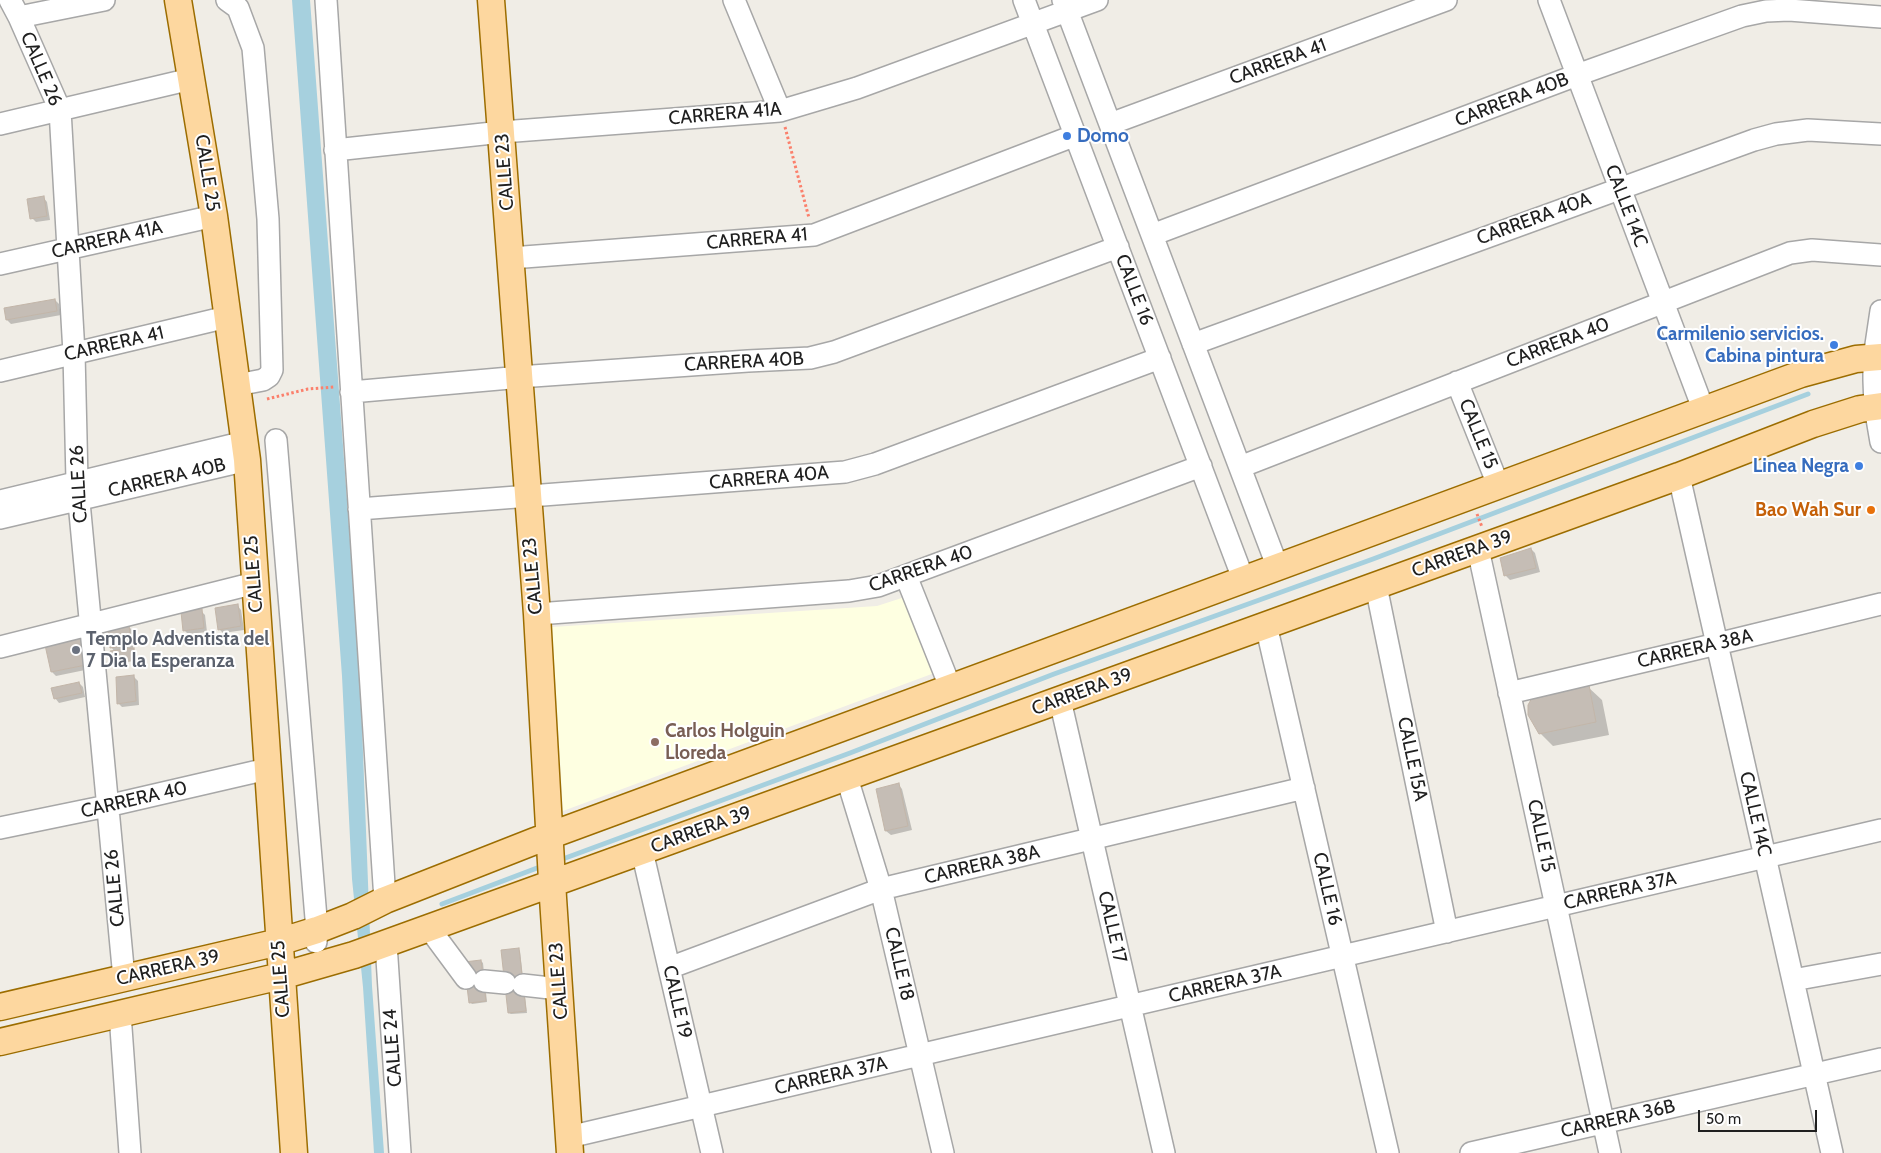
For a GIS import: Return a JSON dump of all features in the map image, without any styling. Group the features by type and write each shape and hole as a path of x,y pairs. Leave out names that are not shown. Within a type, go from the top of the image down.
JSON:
{"main road":[{"name":"CALLE 25","path":"178,0 214,216 246,451 294,1153"},
{"name":"CALLE 23","path":"492,0 518,377 537,614 570,1145"},
{"name":"CARRERA 39","path":"0,1007 279,942 551,858 951,688 1801,374 1856,359 1878,357"},
{"name":"CARRERA 39","path":"0,1042 281,976 373,948 429,928 551,858 642,851 1679,476 1813,424 1860,409 1878,406"},
{"name":"CARRERA 39","path":"281,976 346,920"}],"street":[{"path":"14,8 104,0"},
{"path":"227,0 238,8 253,48 268,219 272,370 269,376 238,394"},
{"path":"326,0 346,389 359,509 346,920"},
{"path":"734,0 780,111"},
{"name":"CALLE 16","path":"1024,0 1244,580"},
{"name":"CARRERA 41A","path":"335,150 502,132 780,111 857,88 1033,24 1066,6 1097,0"},
{"name":"CARRERA 41","path":"1110,124 1446,0"},
{"name":"CALLE 14C","path":"1549,0 1704,411"},
{"name":"CALLE 16","path":"1066,6 1278,568"},
{"name":"CALLE 26","path":"14,8 60,110 74,354 78,490 124,978"},
{"name":"CARRERA 40B","path":"1152,235 1742,16 1766,11 1789,10 1881,16"},
{"path":"0,124 191,79"},
{"name":"CARRERA 40A","path":"1194,344 1620,187 1754,140 1776,134 1808,130 1881,134"},
{"name":"CARRERA 41","path":"511,258 814,235 1076,135"},
{"name":"CARRERA 41A","path":"0,264 214,216"},
{"name":"CARRERA 40B","path":"346,389 738,361 810,358 834,352 1118,247"},
{"name":"CARRERA 40","path":"1240,467 1790,253 1812,250 1881,255"},
{"path":"1881,311 1878,357 1878,406 1881,442"},
{"name":"CARRERA 41","path":"0,371 227,317"},
{"name":"CARRERA 40A","path":"359,509 844,472 875,464 1160,358"},
{"name":"CALLE 15","path":"1457,382 1499,487"},
{"path":"276,440 346,920"},
{"name":"CARRERA 40B","path":"0,501 78,490 246,451"},
{"name":"CARRERA 40","path":"537,614 849,591 878,586 1201,466"},
{"name":"CALLE 14C","path":"1679,476 1832,1153"},
{"name":"CARRERA 40B","path":"0,518 78,490"},
{"name":"CALLE 15","path":"1478,549 1610,1153"},
{"path":"906,576 951,688"},
{"path":"0,647 255,584"},
{"name":"CALLE 15A","path":"1376,586 1447,932"},
{"name":"CARRERA 38A","path":"1509,692 1881,604"},
{"name":"CALLE 16","path":"1266,625 1388,1153"},
{"name":"CALLE 17","path":"1060,700 1164,1153"},
{"name":"CARRERA 40","path":"0,828 107,806 267,769"},
{"name":"CALLE 18","path":"847,778 882,889 943,1153"},
{"name":"CARRERA 38A","path":"669,968 882,889 1304,788"},
{"name":"CARRERA 37A","path":"570,1145 701,1106 1881,830"},
{"name":"CALLE 19","path":"642,851 712,1153"},
{"path":"429,928 494,982 559,989"},
{"name":"CALLE 24","path":"373,948 400,1153"},
{"path":"1793,980 1881,964"},
{"path":"120,1014 130,1153"},
{"name":"CARRERA 36B","path":"1471,1153 1881,1059"}],"path":[{"path":"780,111 814,235"},
{"path":"238,394 274,398 308,389 346,389"}],"shaded area":[{"name":"Carlos Holguin Lloreda","path":"911,595 937,672 563,811 552,627 877,606"}],"water":[{"path":"292,0 310,0 360,675 372,986 384,1153 374,1153 363,987 352,879 342,676"}],"building":[{"path":"44,196 47,216 30,219 27,199"},
{"path":"55,299 57,311 6,320 4,308"},
{"path":"1531,548 1536,568 1504,576 1500,558"},
{"path":"238,604 241,626 218,630 215,608"},
{"path":"202,609 204,628 183,631 181,612"},
{"path":"129,625 131,645 110,648 108,633 112,626"},
{"path":"81,637 86,665 51,672 45,645"},
{"path":"134,648 135,660 112,663 110,651"},
{"path":"134,675 136,701 117,704 116,677"},
{"path":"79,682 82,693 54,699 51,688"},
{"path":"1589,685 1596,722 1539,734 1528,715 1528,705 1533,696"},
{"path":"899,783 908,826 885,831 876,789"},
{"path":"519,948 526,1011 508,1013 501,950"},
{"path":"481,960 486,1001 469,1003 464,962"}],"waterway":[{"path":"560,860 850,753 1054,674 1373,559 1808,394"},
{"path":"442,904 545,865"}],"place":[{"name":"Domo","path":"1067,136"},
{"name":"Carmilenio servicios. Cabina pintura","path":"1834,345"},
{"name":"Linea Negra","path":"1859,466"},
{"name":"Bao Wah Sur","path":"1871,510"},
{"name":"Templo Adventista del 7 Dia la Esperanza","path":"76,650"},
{"name":"Carlos Holguin Lloreda","path":"655,742"}]}
